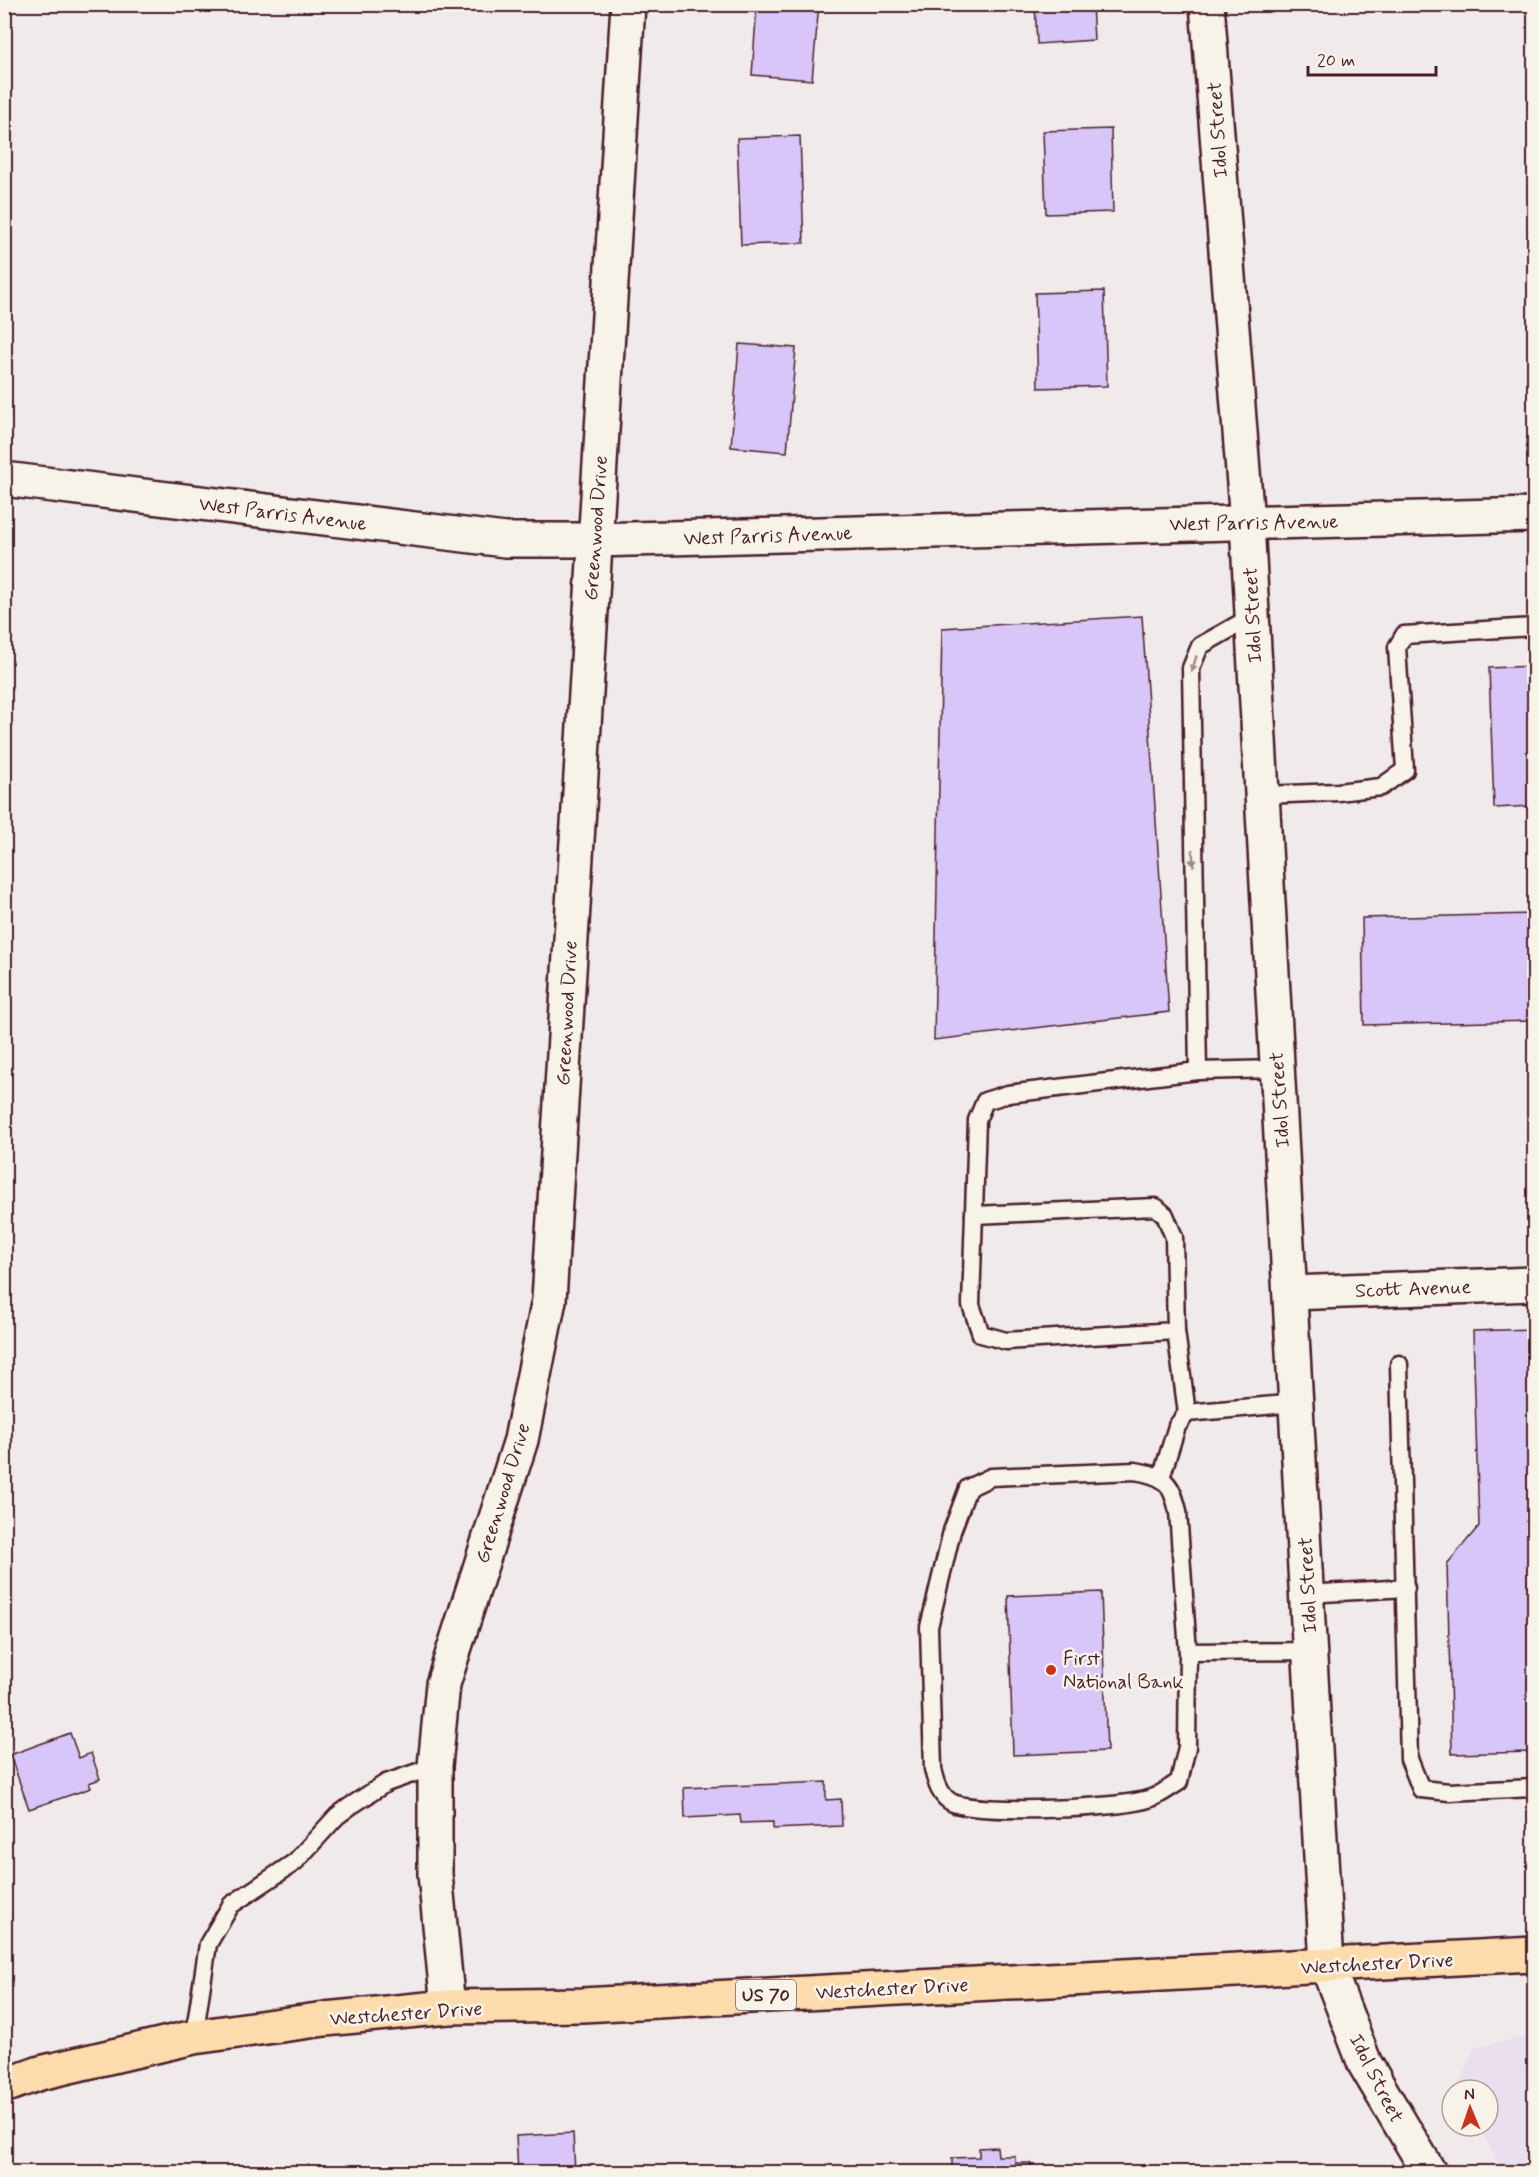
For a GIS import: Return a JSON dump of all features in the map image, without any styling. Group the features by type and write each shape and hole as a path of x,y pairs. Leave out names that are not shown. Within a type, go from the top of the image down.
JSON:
{"main road":[{"name":"Westchester Drive","path":"4,2086 40,2073 195,2037 325,2019 448,2007 582,2005 1534,1954"}],"street":[{"name":"Greenwood Drive","path":"448,2007 435,1874 435,1766 443,1684 521,1440 549,1300 628,4"},
{"name":"Idol Street","path":"1207,4 1253,616 1276,1069 1291,1293 1327,1965 1365,2064 1429,2172"},
{"name":"West Parris Avenue","path":"4,479 505,540 594,540 1534,515"},
{"name":"Scott Avenue","path":"1291,1293 1534,1284"}],"lane":[{"path":"1198,1071 1191,668 1200,646 1253,616"},
{"path":"1262,795 1338,792 1381,787 1405,770 1397,647 1404,635 1534,627"},
{"path":"1176,1331 1006,1341 981,1334 971,1305 977,1120 985,1101 1008,1094 1198,1071 1276,1069"},
{"path":"974,1215 1156,1207 1165,1215 1174,1237 1176,1331 1187,1413 1177,1426 1161,1478"},
{"path":"1399,1364 1409,1759 1421,1789 1449,1792 1534,1788"},
{"path":"1187,1413 1297,1403"},
{"path":"1134,1471 1158,1475 1174,1492 1178,1511 1188,1652 1187,1747 1179,1782 1151,1798 1113,1807 978,1809 952,1803 937,1787 933,1769 929,1627 952,1531 968,1488 991,1477 1134,1471"},
{"path":"1307,1594 1406,1588"},
{"path":"1188,1652 1311,1651"},
{"path":"195,2037 208,1944 231,1905 295,1862 336,1816 349,1807 386,1783 435,1766"}],"shaded area":[{"path":"1534,2035 1534,2172 1502,2172 1485,2138 1500,2138 1500,2078 1461,2078 1474,2048"}],"building":[{"path":"757,4 819,4 812,80 752,75"},
{"path":"1035,4 1092,4 1094,40 1037,44"},
{"path":"1111,129 1113,212 1046,214 1043,131"},
{"path":"800,136 804,243 741,245 737,138"},
{"path":"1104,291 1107,386 1038,388 1035,293"},
{"path":"739,344 796,348 787,452 731,447"},
{"path":"1142,616 1169,1012 934,1040 942,628"},
{"path":"1534,666 1534,806 1494,808 1489,668"},
{"path":"1534,914 1534,1021 1364,1025 1362,918"},
{"path":"1534,1329 1534,1752 1452,1754 1447,1564 1479,1526 1473,1331"},
{"path":"1101,1592 1107,1751 1013,1755 1008,1596"},
{"path":"70,1733 79,1758 91,1753 100,1779 89,1783 91,1788 29,1809 10,1755"},
{"path":"826,1782 826,1800 841,1799 842,1826 773,1829 773,1822 741,1823 740,1815 685,1818 684,1788"},
{"path":"573,2133 575,2172 518,2172 516,2136"},
{"path":"997,2147 998,2156 1015,2156 1015,2163 1031,2163 1031,2172 952,2172 952,2158 979,2157 979,2148"}],"place":[{"name":"First National Bank","path":"1051,1670"}]}
